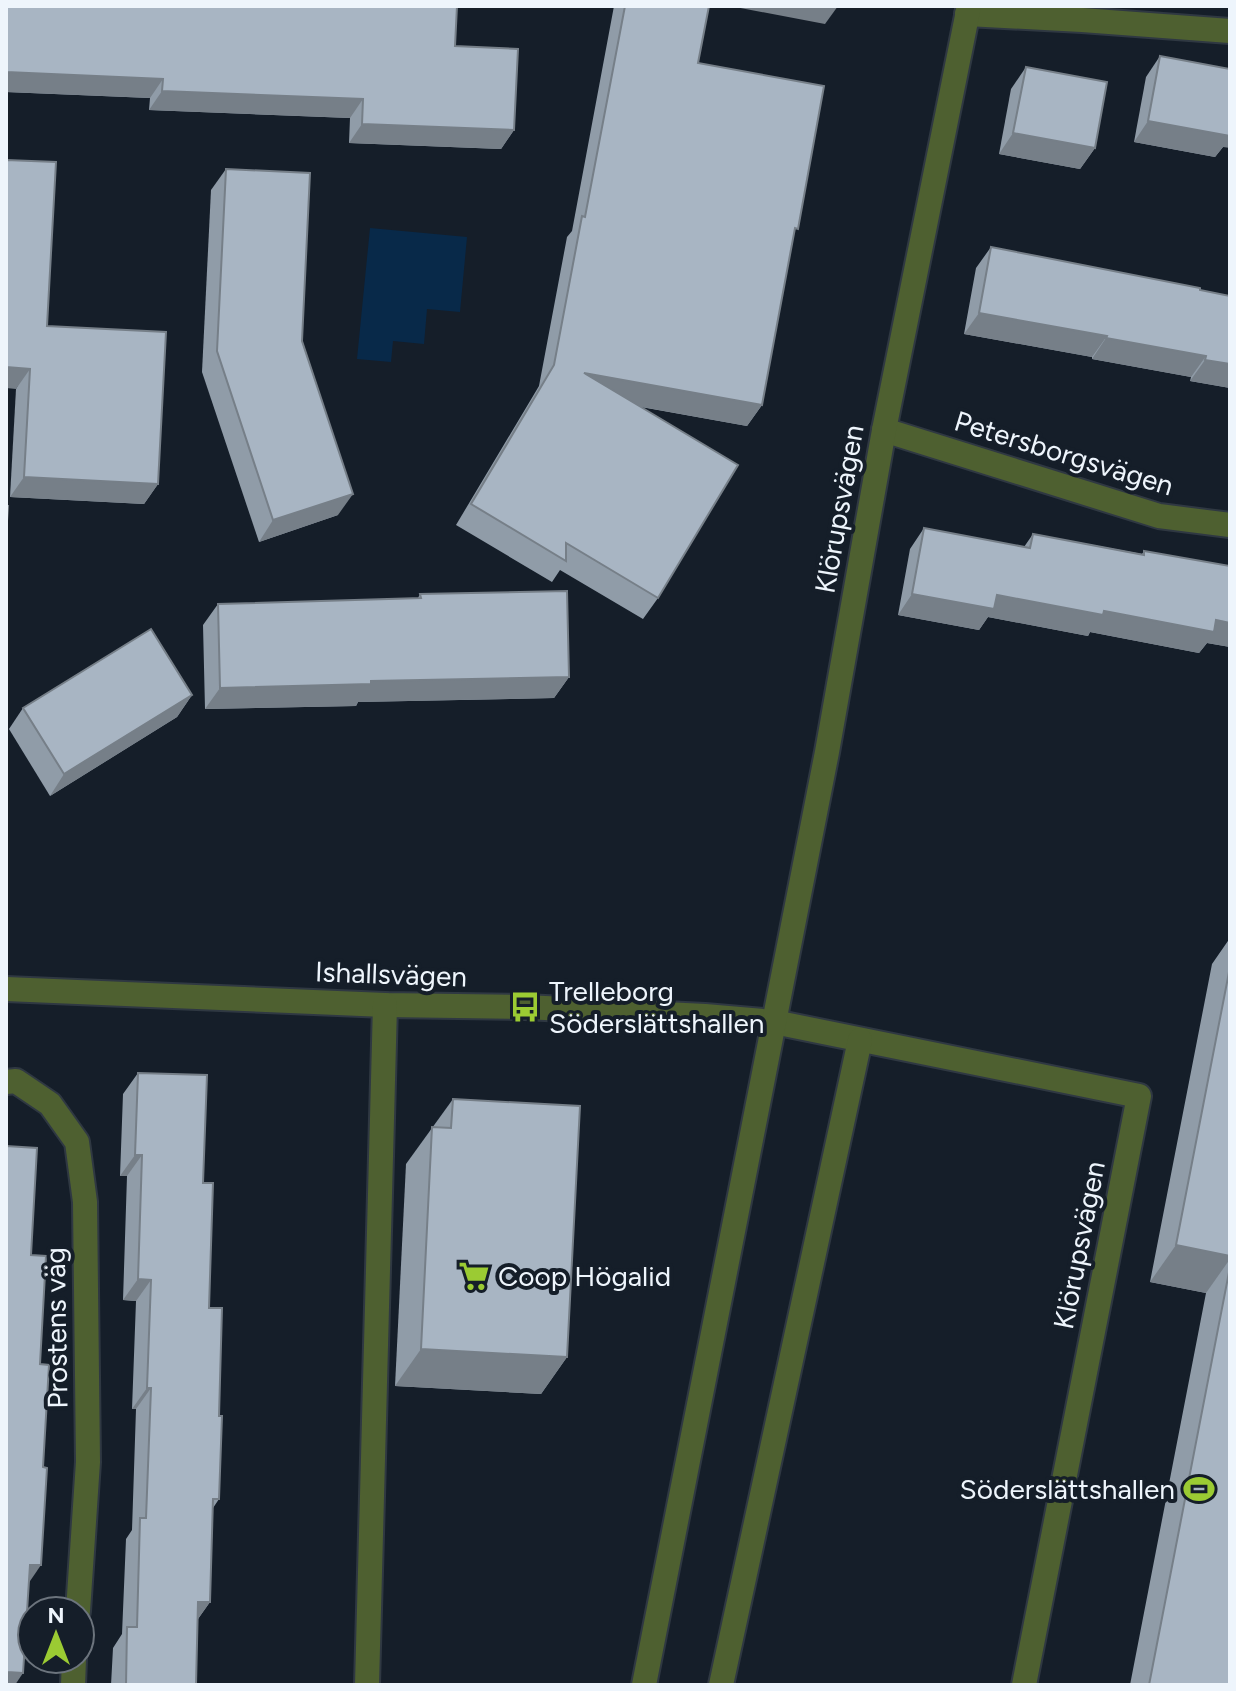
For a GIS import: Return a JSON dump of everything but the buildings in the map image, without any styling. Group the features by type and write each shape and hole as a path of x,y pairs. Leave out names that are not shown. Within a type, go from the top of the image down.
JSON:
{"street":[{"path":"968,10 1230,31"},
{"name":"Klörupsvägen","path":"644,1685 827,752 884,430 968,10"},
{"name":"Petersborgsvägen","path":"884,430 1159,516 1230,525"},
{"name":"Ishallsvägen","path":"6,989 385,1005 555,1008 774,1022"},
{"path":"367,1685 385,1005"},
{"name":"Klörupsvägen","path":"774,1022 1139,1096 1024,1685"},
{"path":"721,1685 860,1040"},
{"name":"Prostens väg","path":"6,1082 16,1081 50,1104 77,1142 85,1202 88,1462 79,1595"}],"shaded area":[{"path":"370,228 467,237 460,312 427,309 424,344 393,341 391,362 357,359"}],"place":[{"name":"Trelleborg Söderslättshallen","path":"525,1007"},
{"name":"Coop Högalid","path":"474,1276"},
{"name":"Söderslättshallen","path":"1199,1489"}]}
